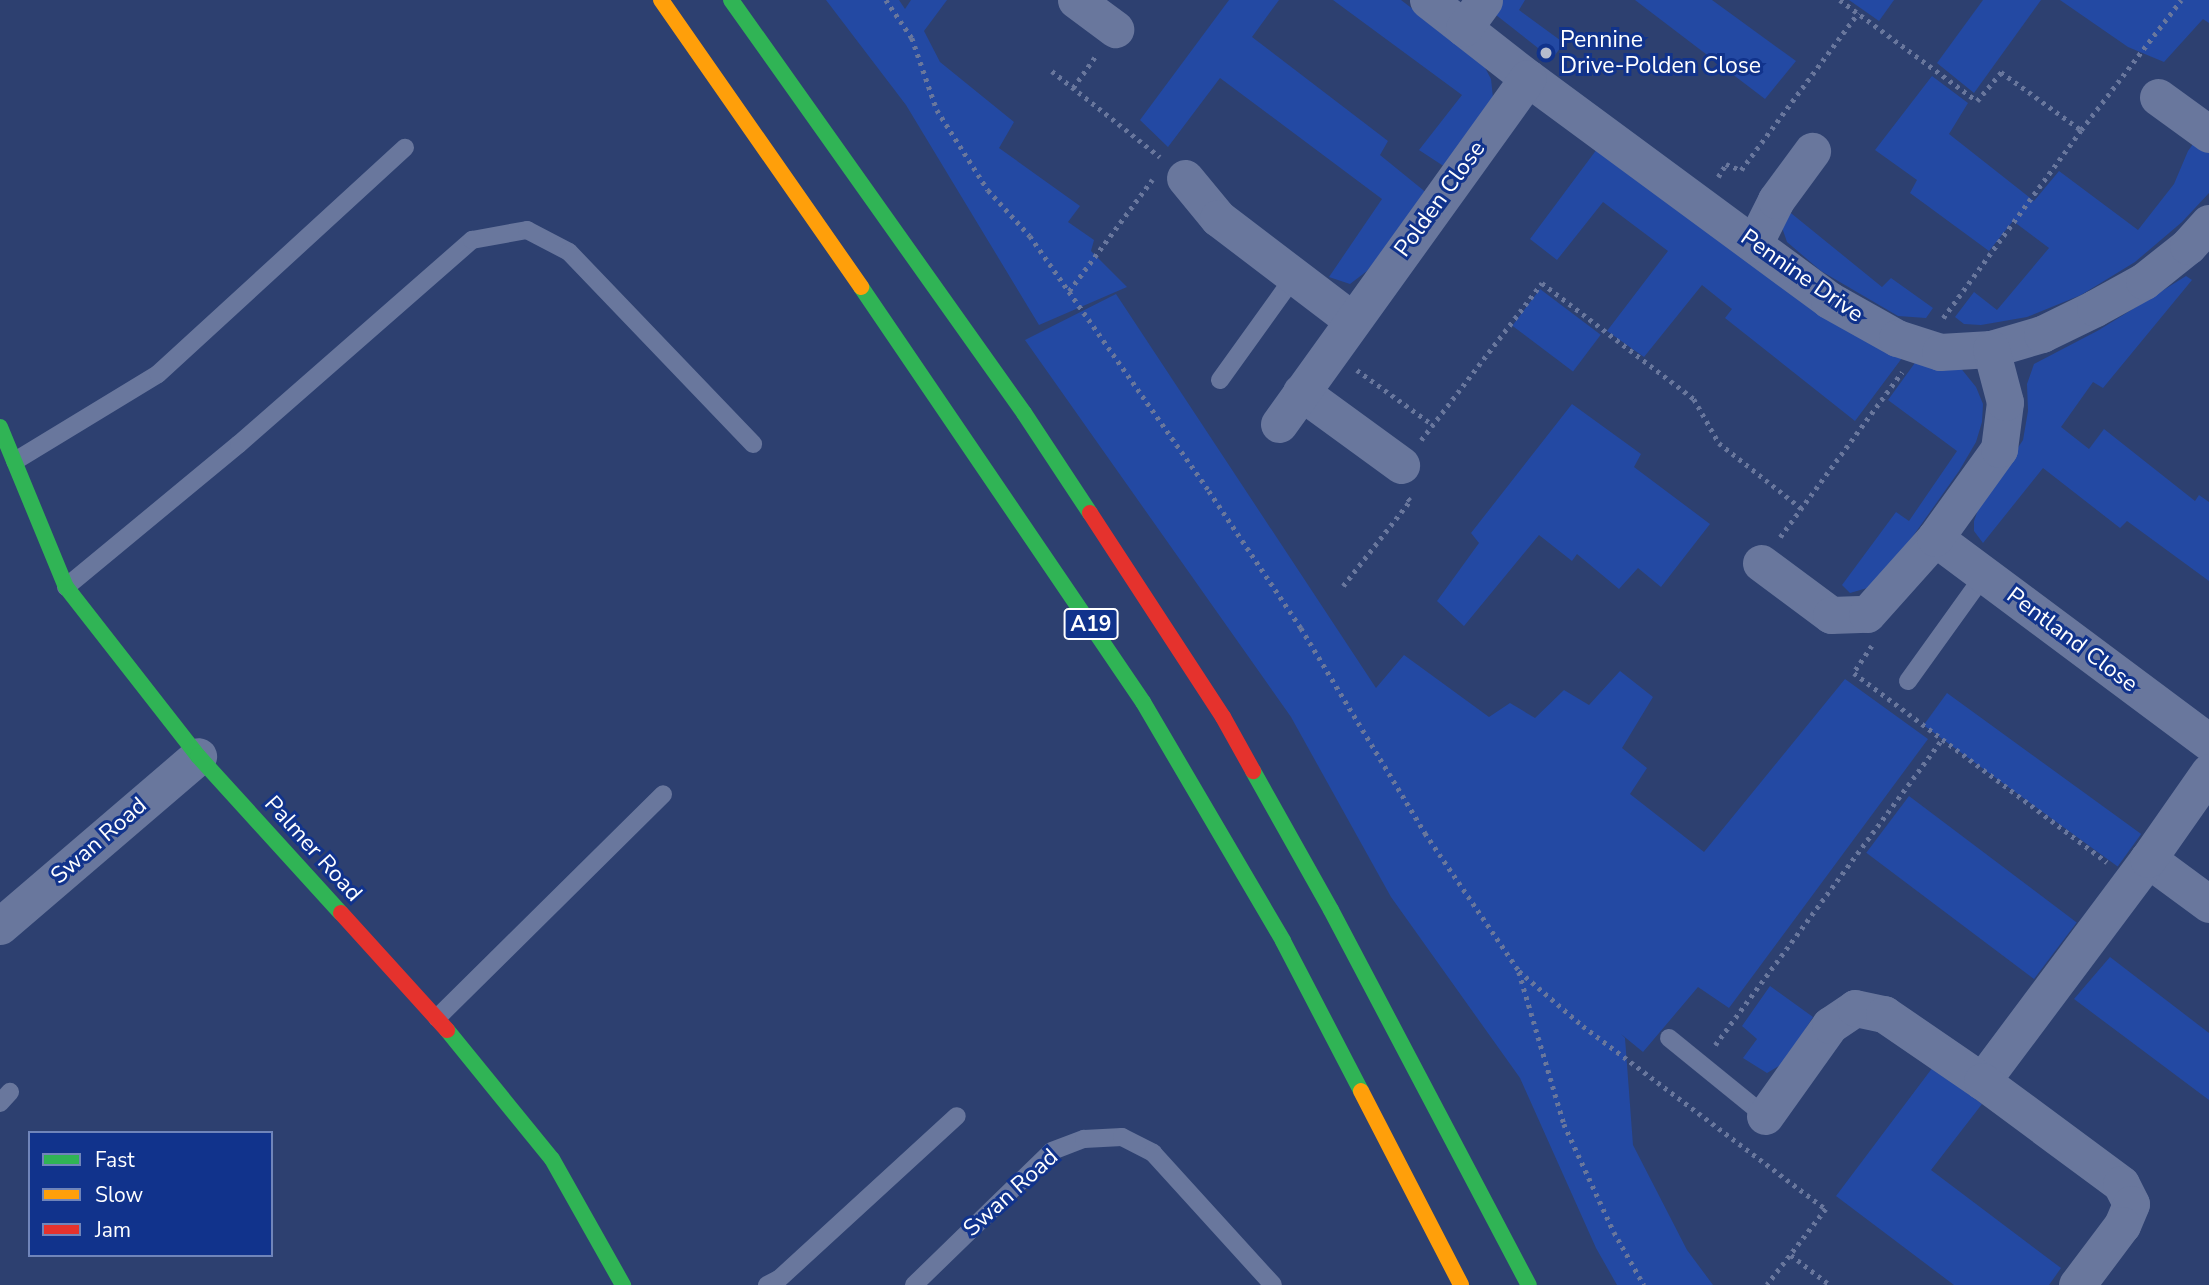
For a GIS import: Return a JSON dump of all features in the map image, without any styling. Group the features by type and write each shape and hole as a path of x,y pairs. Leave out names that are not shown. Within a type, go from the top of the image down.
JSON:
{"main road":[{"name":"A19","path":"660,0 966,438 1143,702 1283,941 1461,1285"},
{"name":"A19","path":"731,0 1024,413 1223,717 1331,910 1529,1285"},
{"name":"Palmer Road","path":"0,427 66,587 198,756 437,1018 552,1159 623,1285"}],"street":[{"path":"1076,0 1115,29"},
{"name":"Pennine Drive","path":"1428,0 1474,14 1528,79 1829,300 1896,338 1940,352 1992,349 2042,334 2144,281 2202,243"},
{"name":"Polden Close","path":"1279,424 1528,79"},
{"path":"2158,97 2209,134"},
{"path":"1754,244 1776,200 1812,151"},
{"path":"1167,173 1218,218 1352,320"},
{"path":"1761,563 1831,615 1867,614 1935,538 1999,449 2005,402 1992,349"},
{"path":"1301,392 1401,465"},
{"name":"Pentland Close","path":"1935,538 2209,742"},
{"name":"Swan Road","path":"0,926 198,756"},
{"path":"1982,1081 2140,870 2209,772"},
{"path":"2140,870 2209,904"},
{"path":"1765,1116 1830,1025 1855,1008 1884,1014 1982,1081 2121,1184 2131,1204 2122,1225 2077,1285"}],"lane":[{"path":"15,461 158,374 405,148"},
{"path":"66,587 239,444 472,240 527,230 569,252 753,444"},
{"path":"1220,380 1294,277"},
{"path":"1908,681 1985,574"},
{"path":"437,1018 663,794"},
{"path":"1669,1038 1765,1116"},
{"path":"767,1285 779,1279 957,1116"},
{"name":"Swan Road","path":"914,1285 1052,1151 1084,1139 1122,1137 1153,1153 1273,1285"}],"path":[{"path":"886,0 912,38 937,110 988,190 1030,236 1301,628 1425,833 1519,971 1583,1026 1826,1209 1767,1285"},
{"path":"1840,0 1977,101 2001,72 2081,130"},
{"path":"1761,563 2081,130 2181,0"},
{"path":"1702,205 1726,164 1741,170 1858,13"},
{"path":"1052,71 1166,161 1167,173 1069,291"},
{"path":"1343,586 1410,501 1388,482 1542,283 1694,399 1719,443 1801,508"},
{"path":"1331,351 1433,425"},
{"path":"1867,614 1873,645 1854,673 1942,739 2140,870"},
{"path":"1701,1064 1942,739"},
{"path":"1519,971 1563,1124 1644,1285"},
{"path":"1790,1255 1830,1285"}],"shaded area":[{"path":"826,0 899,0 905,9 911,0 947,0 924,31 940,62 1014,122 999,148 1080,206 1068,222 1094,240 1091,251 1127,287 1039,325 906,105"},
{"path":"1229,0 1279,0 1252,37 1388,141 1380,155 1428,194 1367,271 1350,284 1329,277 1382,199 1220,78 1168,147 1140,120"},
{"path":"1333,0 1401,0 1482,62 1491,79 1493,98 1445,167 1419,150 1462,95"},
{"path":"1494,0 1525,0 1519,10 1564,43 1552,59 1491,11"},
{"path":"1635,0 1712,0 1796,61 1765,99"},
{"path":"1849,0 1894,0 1879,21"},
{"path":"1983,0 2041,0 1974,93 1937,63"},
{"path":"2060,0 2209,0 2209,23 2203,19 2164,62 2128,47"},
{"path":"1932,76 1968,103 1949,134 2034,201 2059,171 2138,230 2174,184 2188,151 2198,137 2209,144 2209,193 2182,222 2135,262 2081,295 2027,317 1981,325 1964,324 1955,317 1974,292 1997,310 2049,248 2013,221 1989,251 1910,193 1917,180 1875,150"},
{"path":"1597,149 1905,354 1855,421 1725,318 1732,309 1702,285 1644,357 1607,331 1668,251 1603,202 1557,260 1530,239"},
{"path":"1781,205 1882,287 1891,278 1933,308 1926,318 1898,316 1821,271 1787,242 1778,216"},
{"path":"2186,276 2192,280 2103,388 2093,382 2061,427 2089,449 2104,429 2195,501 2199,495 2209,502 2209,581 2127,521 2120,528 2043,468 1983,543 1974,531 1974,521 1979,507 2023,440 2028,411 2027,384 2034,364 2099,330"},
{"path":"1540,289 1601,335 1573,371 1512,326"},
{"path":"1116,294 1376,688 1404,655 1489,717 1510,703 1535,718 1564,690 1589,705 1620,671 1653,697 1622,748 1647,768 1630,794 1704,852 1845,679 1928,739 1729,1008 1698,987 1643,1052 1621,1034 1625,1038 1633,1145 1687,1250 1713,1285 1617,1285 1596,1248 1520,1078 1391,897 1291,717 1025,340"},
{"path":"1917,360 1959,366 1976,387 1983,404 1982,422 1976,442 1959,471 1901,553 1874,586 1850,593 1842,585 1896,512 1909,521 1957,451 1888,400"},
{"path":"1572,404 1641,454 1634,467 1710,524 1661,587 1638,568 1619,589 1577,554 1572,561 1539,535 1464,626 1437,601 1479,543 1471,533"},
{"path":"1947,693 2141,834 2118,866 1923,725"},
{"path":"1909,796 2077,922 2034,979 1866,853"},
{"path":"2110,957 2209,1033 2209,1100 2074,999"},
{"path":"1770,986 1813,1017 1784,1063 1767,1073 1743,1058 1757,1039 1742,1026"},
{"path":"1933,1067 1982,1104 1931,1170 2061,1268 2049,1285 1954,1285 1836,1196"}],"traffic: fast":[{"path":"731,0 1024,413 1090,513"},
{"path":"861,287 1143,702 1283,941 1361,1091"},
{"path":"0,427 66,587 198,756 341,913"},
{"path":"1253,771 1331,910 1529,1285"},
{"path":"447,1030 552,1159 623,1285"}],"traffic: slow":[{"path":"661,0 861,287"},
{"path":"1361,1091 1461,1285"}],"traffic: jam":[{"path":"1090,513 1223,717 1253,771"},
{"path":"341,913 447,1030"}],"place":[{"name":"Pennine Drive-Polden Close","path":"1546,53"}]}
